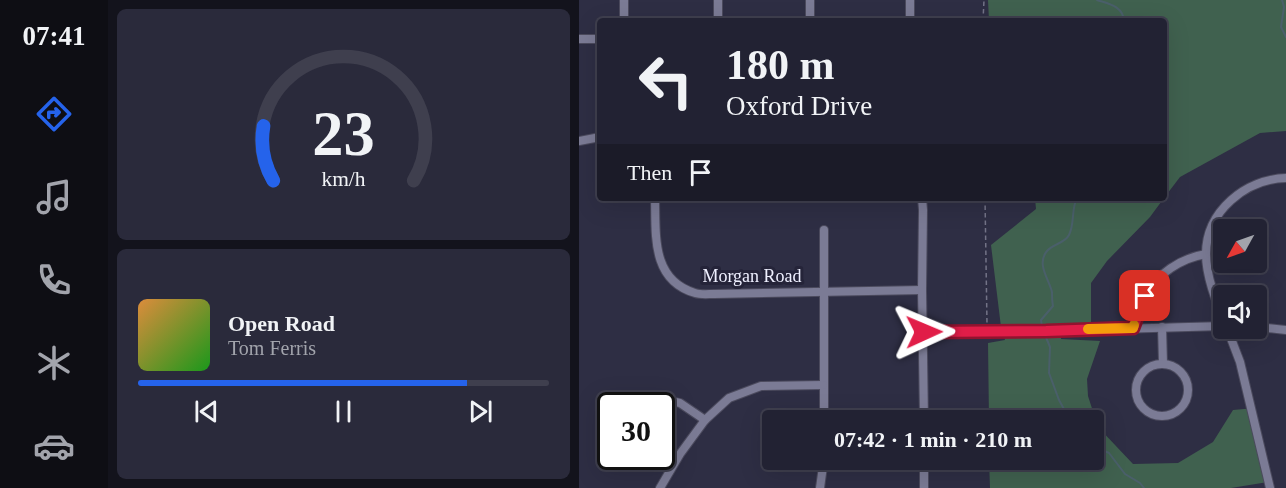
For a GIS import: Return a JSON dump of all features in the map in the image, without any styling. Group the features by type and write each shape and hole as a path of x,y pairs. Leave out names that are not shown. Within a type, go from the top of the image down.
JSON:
{"street":[{"path":"624,0 624,18"},
{"path":"718,0 718,18"},
{"path":"810,0 810,18"},
{"path":"910,0 910,18"},
{"path":"579,39 597,39"},
{"path":"579,141 597,138"},
{"path":"1213,290 1207,270 1206,255 1207,238 1214,221 1227,203 1241,192 1266,180 1286,178"},
{"name":"Morgan Road","path":"655,201 656,247 665,271 678,285 696,294 922,290"},
{"path":"922,201 924,410"},
{"path":"824,230 824,410"},
{"path":"1133,328 1145,296 1159,278 1184,260 1206,255"},
{"path":"1162,327 1163,364"},
{"path":"924,332 1213,327"},
{"path":"1267,328 1286,330"},
{"path":"1230,339 1241,362 1270,488"},
{"path":"1163,364 1170,365 1183,375 1188,390 1187,398 1178,411 1163,416 1155,415 1141,406 1136,390 1137,382 1147,368 1163,364"},
{"path":"660,488 680,454 705,420 729,398 761,386 823,385"},
{"path":"675,402 705,420"},
{"path":"820,488 822,470"},
{"path":"924,470 924,488"}],"path":[{"path":"984,0 984,18"},
{"path":"985,201 987,330"}],"green space":[{"path":"988,0 1286,0 1286,131 1260,133 1180,177 1167,194 1167,18 989,18"},
{"path":"1035,201 1162,201 1150,217 1107,261 1091,283 1091,325 1061,326 1061,339 1100,341 1087,379 1088,396 1093,410 989,410 988,343 1005,340 1001,327 991,245 1036,209"},
{"path":"1255,408 1268,482 1231,488 990,488 989,470 1104,470 1104,433 1133,464 1178,463 1213,442 1233,410"}],"waterway":[{"path":"1097,0 1111,4 1121,12 1123,18"},
{"path":"1282,0 1284,7 1281,27 1286,37"},
{"path":"1042,327 1041,320 1053,306 1052,292 1043,266 1044,256 1047,251 1069,235 1076,201"},
{"path":"1045,335 1050,347 1049,373 1064,410"},
{"path":"1104,451 1109,453 1125,474 1144,488"}],"slow traffic":[{"path":"1088,329 1133,328 1134,325"}],"route":[{"path":"924,332 1133,328 1145,296"}]}
